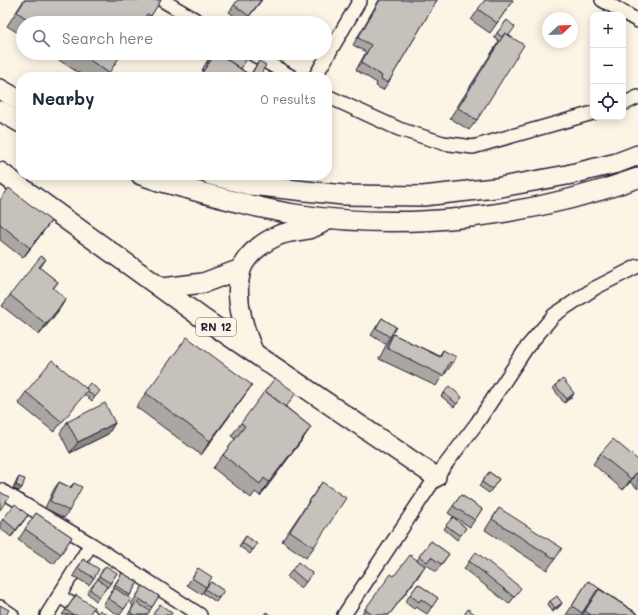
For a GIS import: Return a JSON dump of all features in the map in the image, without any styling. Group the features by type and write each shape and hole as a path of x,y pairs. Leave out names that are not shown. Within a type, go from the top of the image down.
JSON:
{"highway":[{"path":"0,89 16,98"},
{"path":"0,111 16,120"},
{"path":"230,180 250,185 343,195 423,196 495,188 567,175 617,163 638,155"},
{"name":"RN 12","path":"0,172 253,351 436,477"},
{"path":"154,180 286,213 328,219 374,222 429,221 481,216 541,206 607,189 638,178"},
{"path":"163,288 203,284 241,269 256,250 270,239 282,234 313,228 328,219"},
{"path":"241,269 241,308 247,335 253,351"}],"street":[{"path":"162,0 189,16"},
{"path":"332,48 360,0"},
{"path":"602,0 638,21"},
{"path":"263,60 283,72"},
{"path":"318,72 325,60"},
{"path":"626,103 638,97"},
{"path":"332,98 399,129 443,143 473,147 590,114"},
{"path":"344,615 436,477 477,423 528,347 554,316 595,288 638,266"},
{"path":"0,490 91,544 192,613"},
{"path":"47,615 91,544"},
{"path":"59,596 90,615"},
{"path":"0,607 12,615"}],"building":[{"path":"25,0 161,0 151,16 147,14 146,16 23,16 17,12"},
{"path":"238,0 261,0 249,16 234,5"},
{"path":"380,0 437,0 388,83 381,79 382,76 361,63 371,45 358,38"},
{"path":"485,0 513,0 497,23 478,9"},
{"path":"507,20 515,27 509,35 505,33 502,37 497,33"},
{"path":"505,33 524,45 477,120 458,108"},
{"path":"90,60 117,60 110,72"},
{"path":"211,60 228,60 245,72 203,72"},
{"path":"228,60 246,60 241,69"},
{"path":"259,61 266,65 262,72 253,72"},
{"path":"9,188 51,221 30,248 0,224 0,200"},
{"path":"41,256 46,259 39,267 58,282 53,288 66,299 46,324 10,295"},
{"path":"382,318 396,327 390,337 376,328"},
{"path":"393,334 440,357 443,350 456,357 453,363 450,362 443,376 387,348"},
{"path":"187,337 252,385 210,441 146,393"},
{"path":"52,360 88,390 62,422 26,392"},
{"path":"275,378 296,393 286,407 265,391"},
{"path":"563,379 574,393 567,399 555,385"},
{"path":"90,383 100,391 95,397 87,391 88,390 86,388"},
{"path":"449,386 462,397 457,404 444,393"},
{"path":"265,391 311,427 269,482 264,478 260,484 223,455 245,426 241,423"},
{"path":"105,403 115,423 78,442 67,422"},
{"path":"613,439 638,460 638,473 637,472 631,479 600,454"},
{"path":"489,472 499,479 492,489 482,482"},
{"path":"19,477 25,479 22,488 16,485"},
{"path":"59,482 71,488 74,483 82,487 69,511 50,501"},
{"path":"322,482 346,498 314,547 290,531"},
{"path":"0,492 9,497 0,510"},
{"path":"461,495 482,509 475,520 453,506"},
{"path":"15,504 28,515 16,530 3,519"},
{"path":"499,508 562,548 555,559 492,519"},
{"path":"36,513 72,537 61,554 25,529"},
{"path":"453,517 466,528 460,536 446,525"},
{"path":"246,536 257,544 253,550 242,543"},
{"path":"431,541 449,554 441,564 431,557 427,562 419,556"},
{"path":"476,552 521,588 514,597 469,561"},
{"path":"410,555 425,566 389,615 372,615 365,609 391,574 394,576"},
{"path":"83,559 99,569 94,578 78,568"},
{"path":"298,562 312,573 306,582 292,570"},
{"path":"106,566 117,573 110,583 99,576"},
{"path":"198,568 212,577 206,587 192,578"},
{"path":"122,573 138,582 130,595 115,585"},
{"path":"98,579 107,587 99,597 90,589"},
{"path":"588,581 638,614 599,589 582,613 572,606"},
{"path":"211,582 224,591 218,598 205,589"},
{"path":"418,584 438,598 432,607 421,599 419,602 410,595"},
{"path":"143,586 159,596 152,607 136,597"},
{"path":"115,588 131,599 124,609 108,598"},
{"path":"599,589 638,615 591,615 585,611"},
{"path":"76,595 94,607 89,615 74,615 66,610"},
{"path":"557,596 562,603 555,608 550,601"},
{"path":"136,602 150,611 147,615 134,615 130,612"},
{"path":"160,604 172,613 171,615 153,614"},
{"path":"0,605 9,610 6,615 0,615"},
{"path":"468,609 476,615 464,615"},
{"path":"100,610 107,615 96,615"},
{"path":"266,612 271,615 264,615"}]}
